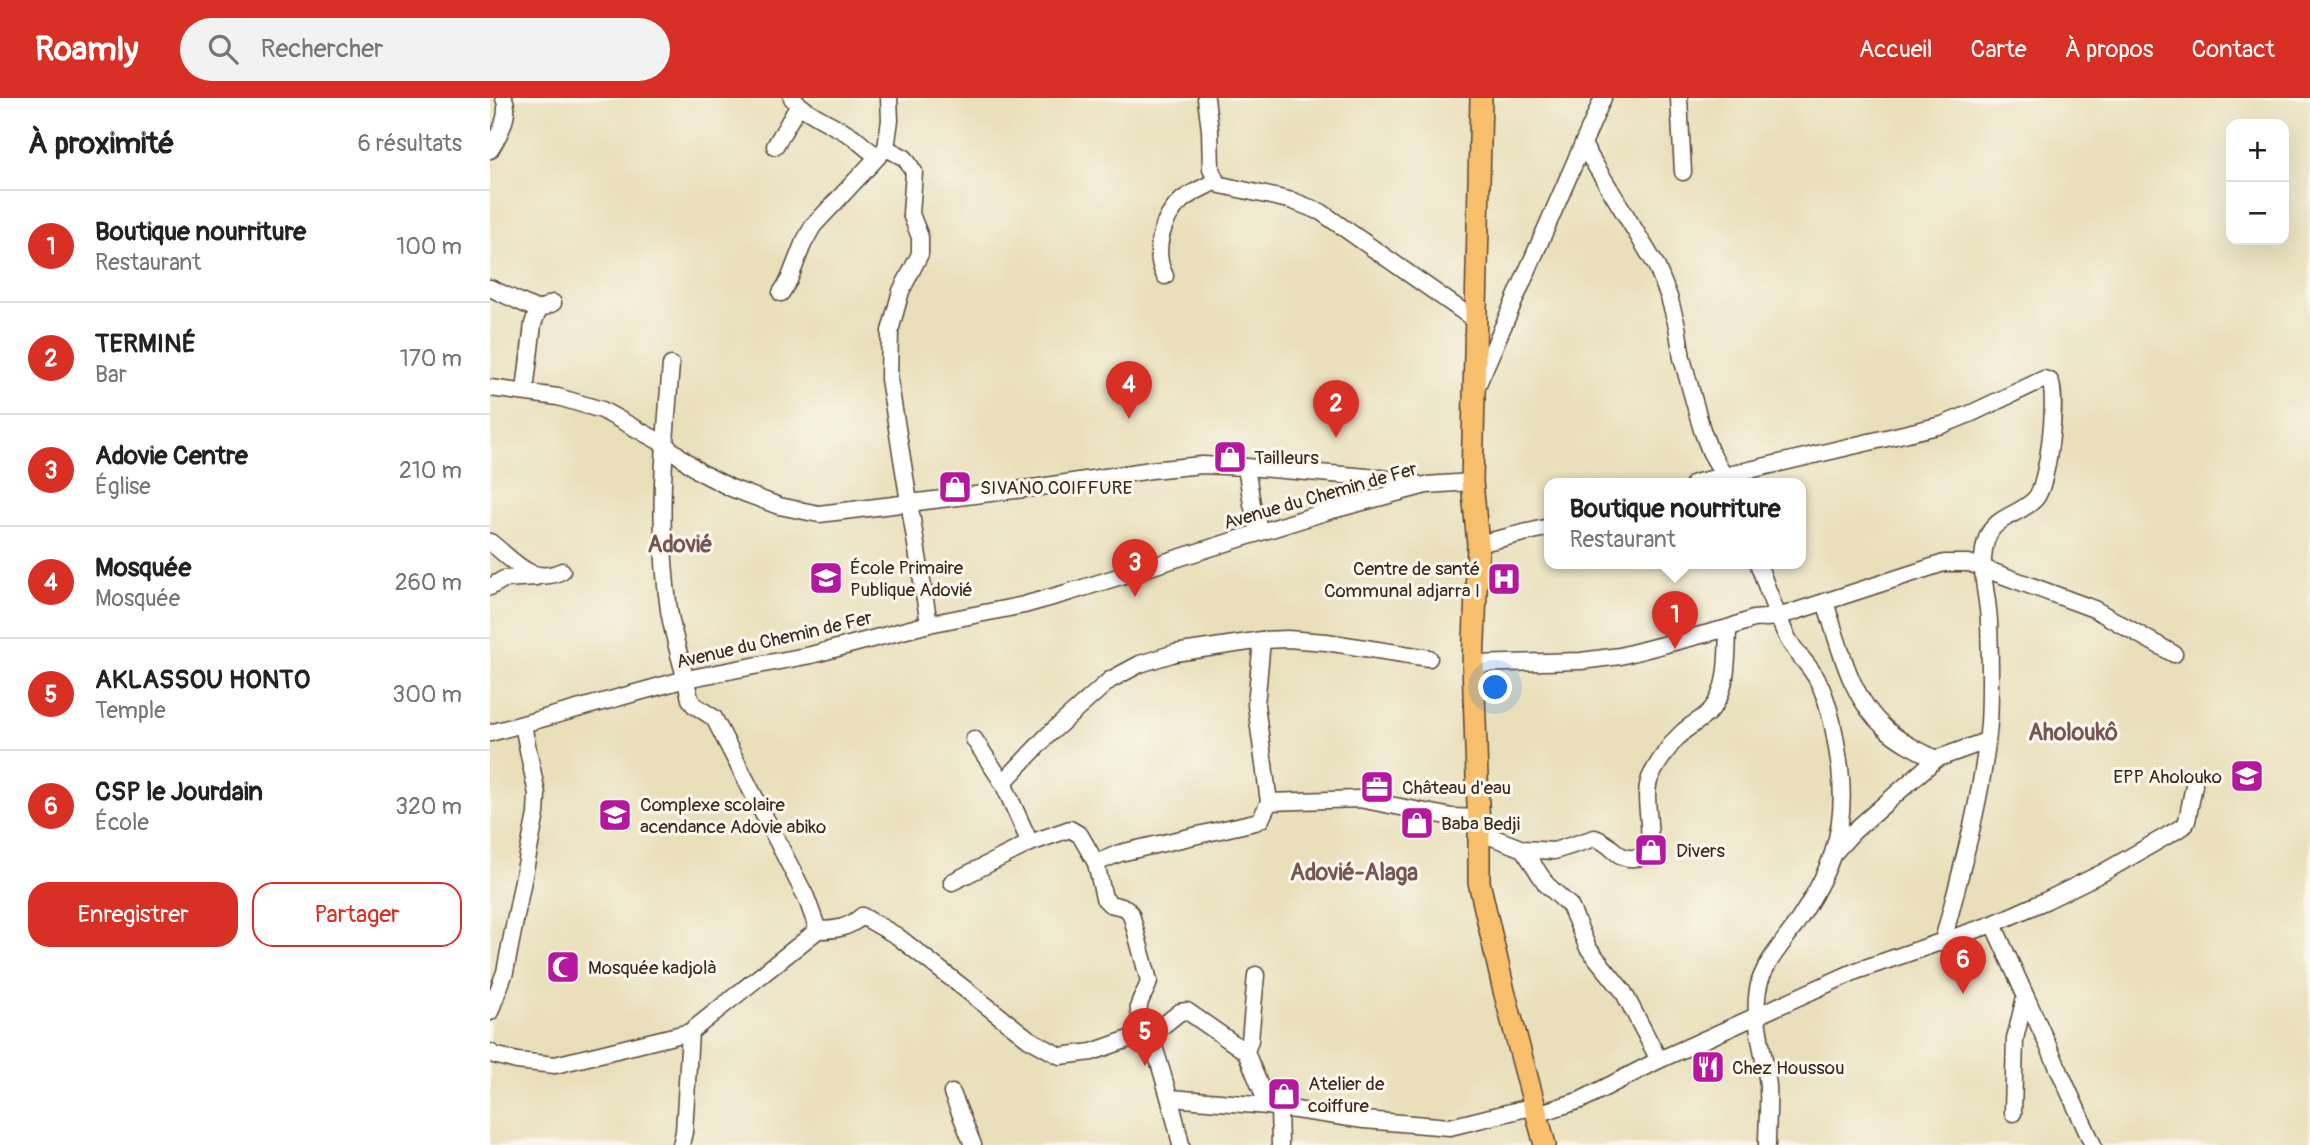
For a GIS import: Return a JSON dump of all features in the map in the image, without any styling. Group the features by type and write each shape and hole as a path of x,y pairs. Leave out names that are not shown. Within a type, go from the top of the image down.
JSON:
{"main road":[{"path":"1481,98 1472,482 1478,544 1473,664 1479,882 1483,907 1545,1145"}],"street":[{"path":"490,150 504,124 504,98"},
{"path":"781,293 813,226 882,152 890,120 889,98"},
{"path":"1206,98 1211,169 1216,181 1221,185 1293,201 1321,212 1475,320"},
{"path":"1475,391 1603,98"},
{"path":"1679,98 1683,172"},
{"path":"775,146 796,110 796,103 851,136 865,149 905,158 914,172 911,214 920,237 920,254 901,292 890,331 888,379 929,624"},
{"path":"1583,145 1656,265 1669,297 1684,367 1710,451 1726,478"},
{"path":"1165,276 1159,259 1159,246 1165,221 1184,199 1216,181"},
{"path":"490,288 538,310"},
{"path":"525,391 533,324 538,310 553,303"},
{"path":"671,365 664,444 663,548 675,645 690,699 694,705 714,718 806,897 818,930"},
{"path":"1735,478 1942,425 2044,379 2050,382 2053,388 2049,452 2042,490 2029,504 1992,527 1981,568 1989,621 1989,722 1973,821 1943,941"},
{"path":"490,387 558,397 602,410 664,444 700,472 731,488 801,512 818,514 1040,488 1151,470 1202,466 1380,478 1426,485"},
{"path":"1699,478 1710,451"},
{"path":"1246,467 1260,532"},
{"name":"Avenue du Chemin de Fer","path":"490,733 686,680 811,655 929,624 1024,605 1325,512 1426,485 1472,482"},
{"path":"1478,544 1544,528"},
{"path":"490,542 537,577"},
{"path":"1473,664 1620,656 1753,619 1778,617 1944,563 1969,563 2094,609 2174,654"},
{"path":"1760,569 1789,640 1818,681 1832,724 1840,770 1842,805 1835,852 1817,892 1772,958 1761,979 1757,997 1768,1087 1767,1145"},
{"path":"490,587 504,579 551,576 562,571"},
{"path":"1825,602 1851,680 1865,705 1885,728 1936,759"},
{"path":"1269,802 1359,799 1452,817 1479,825 1523,849 1555,851 1595,838 1611,846 1619,856 1626,859 1642,857 1649,842 1647,786 1675,739 1710,711 1718,699 1724,679 1728,628"},
{"path":"1003,783 1047,736 1110,680 1140,664 1175,653 1262,640 1287,639 1326,642 1429,658"},
{"path":"1096,863 1120,853 1261,819 1269,802 1256,705 1262,640"},
{"path":"490,1012 505,972 536,814 537,793 523,724"},
{"path":"974,739 1003,783 1030,843"},
{"path":"1835,852 1854,831 1936,759 1986,741"},
{"path":"1171,1098 1274,1107 1364,1121 1450,1127 1581,1100 1658,1060 1757,1014 1856,971 1993,923 2104,872 2184,826 2194,785"},
{"path":"952,882 1030,843 1070,829 1080,835 1096,863 1104,898 1110,904 1126,908 1131,914 1149,981 1148,989 1140,1002 1139,1012 1149,1032 1171,1098 1181,1145"},
{"path":"1523,849 1546,884 1570,906 1588,948 1623,991 1658,1060"},
{"path":"490,1052 517,1060 555,1065 690,1032 818,930 844,927 862,916 897,936 1030,1039 1060,1056 1092,1052 1149,1032 1165,1025 1180,1012 1187,1011 1246,1052 1274,1107 1280,1145"},
{"path":"1993,923 2093,1145"},
{"path":"1246,1052 1250,1040 1256,975"},
{"path":"2013,1113 2015,1039 2025,997"},
{"path":"681,1145 690,1032"},
{"path":"952,1094 973,1145"}],"place":[{"name":"Mosquée","path":"1129,419"},
{"name":"TERMINÉ","path":"1336,438"},
{"name":"Tailleurs","path":"1230,457"},
{"name":"SIVANO COIFFURE","path":"955,487"},
{"name":"École Primaire Publique Adovié","path":"826,578"},
{"name":"Centre de santé Communal adjarra I","path":"1504,579"},
{"name":"Adovie Centre","path":"1135,597"},
{"name":"Boutique nourriture","path":"1675,649"},
{"name":"EPP Aholouko","path":"2247,776"},
{"name":"Château d'eau","path":"1377,787"},
{"name":"Complexe scolaire acendance Adovie abiko","path":"615,815"},
{"name":"Baba Bedji","path":"1417,823"},
{"name":"Divers","path":"1651,850"},
{"name":"Mosquée kadjolà","path":"563,967"},
{"name":"CSP le Jourdain","path":"1963,994"},
{"name":"AKLASSOU HONTO","path":"1145,1066"},
{"name":"Chez Houssou","path":"1708,1067"},
{"name":"Atelier de coiffure","path":"1284,1094"}],"district":[{"name":"Adovié","path":"680,544"},
{"name":"Aholoukô","path":"2073,732"},
{"name":"Adovié-Alaga","path":"1354,872"}]}
